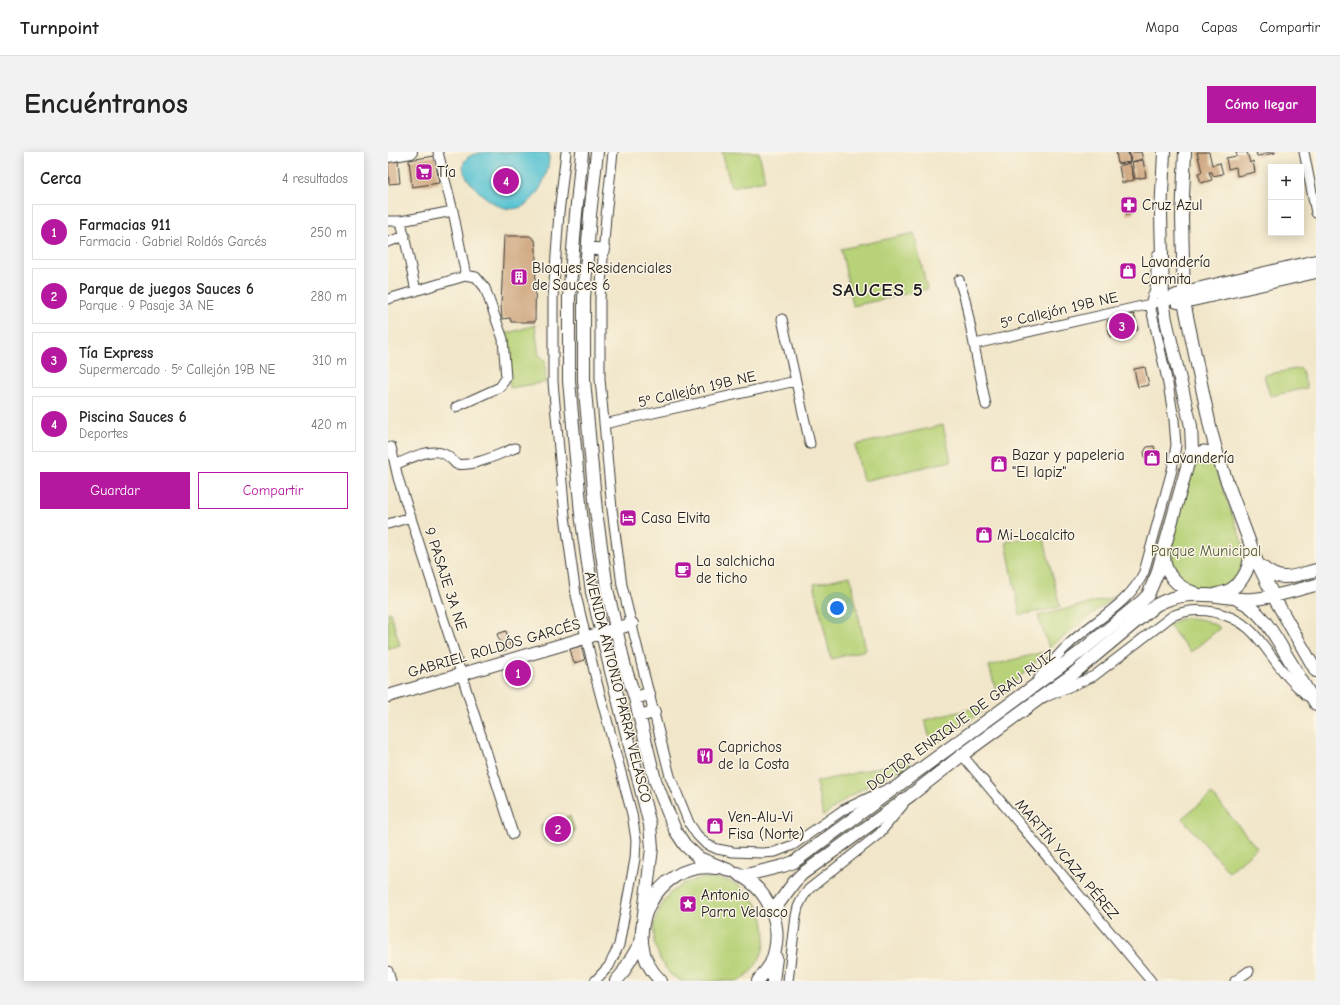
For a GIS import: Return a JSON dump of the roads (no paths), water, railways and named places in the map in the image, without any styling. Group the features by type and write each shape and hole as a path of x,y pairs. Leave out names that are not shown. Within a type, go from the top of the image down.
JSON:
{"street":[{"path":"388,156 411,152"},
{"path":"438,152 453,211 465,271 464,275"},
{"name":"AVENIDA ANTONIO PARRA VELASCO","path":"566,152 553,298 553,382 565,516 576,595 632,814 636,840 635,858 619,945 609,966 595,981"},
{"name":"AVENIDA ANTONIO PARRA VELASCO","path":"582,152 569,298 569,381 581,514 592,592 650,825 652,848 643,922"},
{"name":"AVENIDA ANTONIO PARRA VELASCO","path":"597,152 584,298 584,380 596,511 607,589 625,667 635,698 655,780 675,830 685,845 699,858 736,873"},
{"name":"AVENIDA ANTONIO PARRA VELASCO","path":"613,152 600,299 600,379 612,509 622,585 670,776 689,823 697,835 706,844 717,849 733,852 762,853 784,849 793,846 843,810 908,778"},
{"name":"DOCTOR ENRIQUE DE GRAU RUIZ","path":"736,873 783,866 794,862 1079,653 1142,602 1148,594 1154,583 1192,449 1191,426 1163,302 1162,230 1164,152"},
{"path":"1185,152 1182,217 1184,297 1186,316 1211,431 1219,460 1258,562 1274,596 1316,671"},
{"path":"1304,152 1316,213"},
{"path":"388,221 401,221 453,211"},
{"path":"401,221 416,291"},
{"path":"1032,687 1067,645 1130,595 1140,582 1144,572 1172,470 1176,445 1174,420 1168,384 1150,304 1155,289 1157,254 1162,230"},
{"path":"388,242 405,236"},
{"path":"588,248 604,250"},
{"path":"1163,302 1316,261"},
{"path":"1184,297 1316,272"},
{"path":"388,299 462,277 464,275 476,278 485,288 503,339 506,378 500,387 456,407"},
{"path":"959,280 965,298 975,344 986,405"},
{"name":"5º Callejón 19B NE","path":"975,344 1163,302"},
{"path":"782,319 810,444"},
{"name":"5º Callejón 19B NE","path":"604,424 796,381"},
{"name":"9 PASAJE 3A NE","path":"391,446 395,465 411,517 513,834"},
{"path":"395,465 415,456 433,451 446,454 456,464 465,465 487,459 515,448"},
{"path":"1188,464 1195,454 1203,451 1212,453 1219,460"},
{"path":"388,524 411,517"},
{"path":"1210,594 1228,591 1240,582 1250,561 1249,541"},
{"path":"1164,550 1164,560 1170,575 1175,582 1198,594"},
{"path":"1258,562 1269,572 1278,577 1286,577 1316,570"},
{"name":"DOCTOR ENRIQUE DE GRAU RUIZ","path":"773,911 802,874 1036,702 1078,670 1156,605 1182,595 1210,594 1252,599 1274,596 1316,585"},
{"path":"1228,597 1242,602 1259,615 1272,631 1316,704"},
{"name":"DOCTOR ENRIQUE DE GRAU RUIZ","path":"1036,702 1094,676 1172,616 1187,610 1198,610 1222,614 1244,624 1264,645 1287,676 1316,704"},
{"name":"GABRIEL ROLDÓS GARCÉS","path":"388,696 632,624"},
{"path":"635,698 649,694"},
{"path":"639,716 654,712"},
{"name":"MARTÍN YCAZA PÉREZ","path":"962,755 1151,981"},
{"path":"788,981 796,916 798,907 803,897 815,883 879,834 911,795"},
{"path":"662,981 655,975 646,959 642,940 643,922 651,900 666,883 686,872 708,867 736,873 751,882 767,898 776,919 777,942 773,981"},
{"path":"616,981 622,974 642,940"},
{"path":"758,981 770,964 777,942"},
{"path":"388,971 391,981"},
{"path":"1235,981 1249,971"}],"water":[{"path":"485,152 549,152 549,163 545,178 537,193 524,206 516,209 510,209 497,205 485,197 472,184 467,177 463,164 467,158 475,154"}],"place":[{"name":"Tía","path":"424,172"},
{"name":"Piscina Sauces 6","path":"506,181"},
{"name":"Cruz Azul","path":"1129,205"},
{"name":"Lavandería Carmita","path":"1128,271"},
{"name":"Bloques Residenciales de Sauces 6","path":"519,277"},
{"name":"Tía Express","path":"1122,326"},
{"name":"Lavandería","path":"1152,458"},
{"name":"Bazar y papeleria \"El lapiz\"","path":"999,464"},
{"name":"Casa Elvita","path":"628,518"},
{"name":"Mi-Localcito","path":"984,535"},
{"name":"La salchicha de ticho","path":"683,570"},
{"name":"Farmacias 911","path":"518,673"},
{"name":"Caprichos de la Costa","path":"705,756"},
{"name":"Ven-Alu-Vi Fisa (Norte)","path":"715,826"},
{"name":"Parque de juegos Sauces 6","path":"558,829"},
{"name":"Antonio Parra Velasco","path":"688,904"}],"district":[{"name":"SAUCES 5","path":"878,289"}],"park label":[{"name":"Parque Municipal","path":"1206,551"}]}
